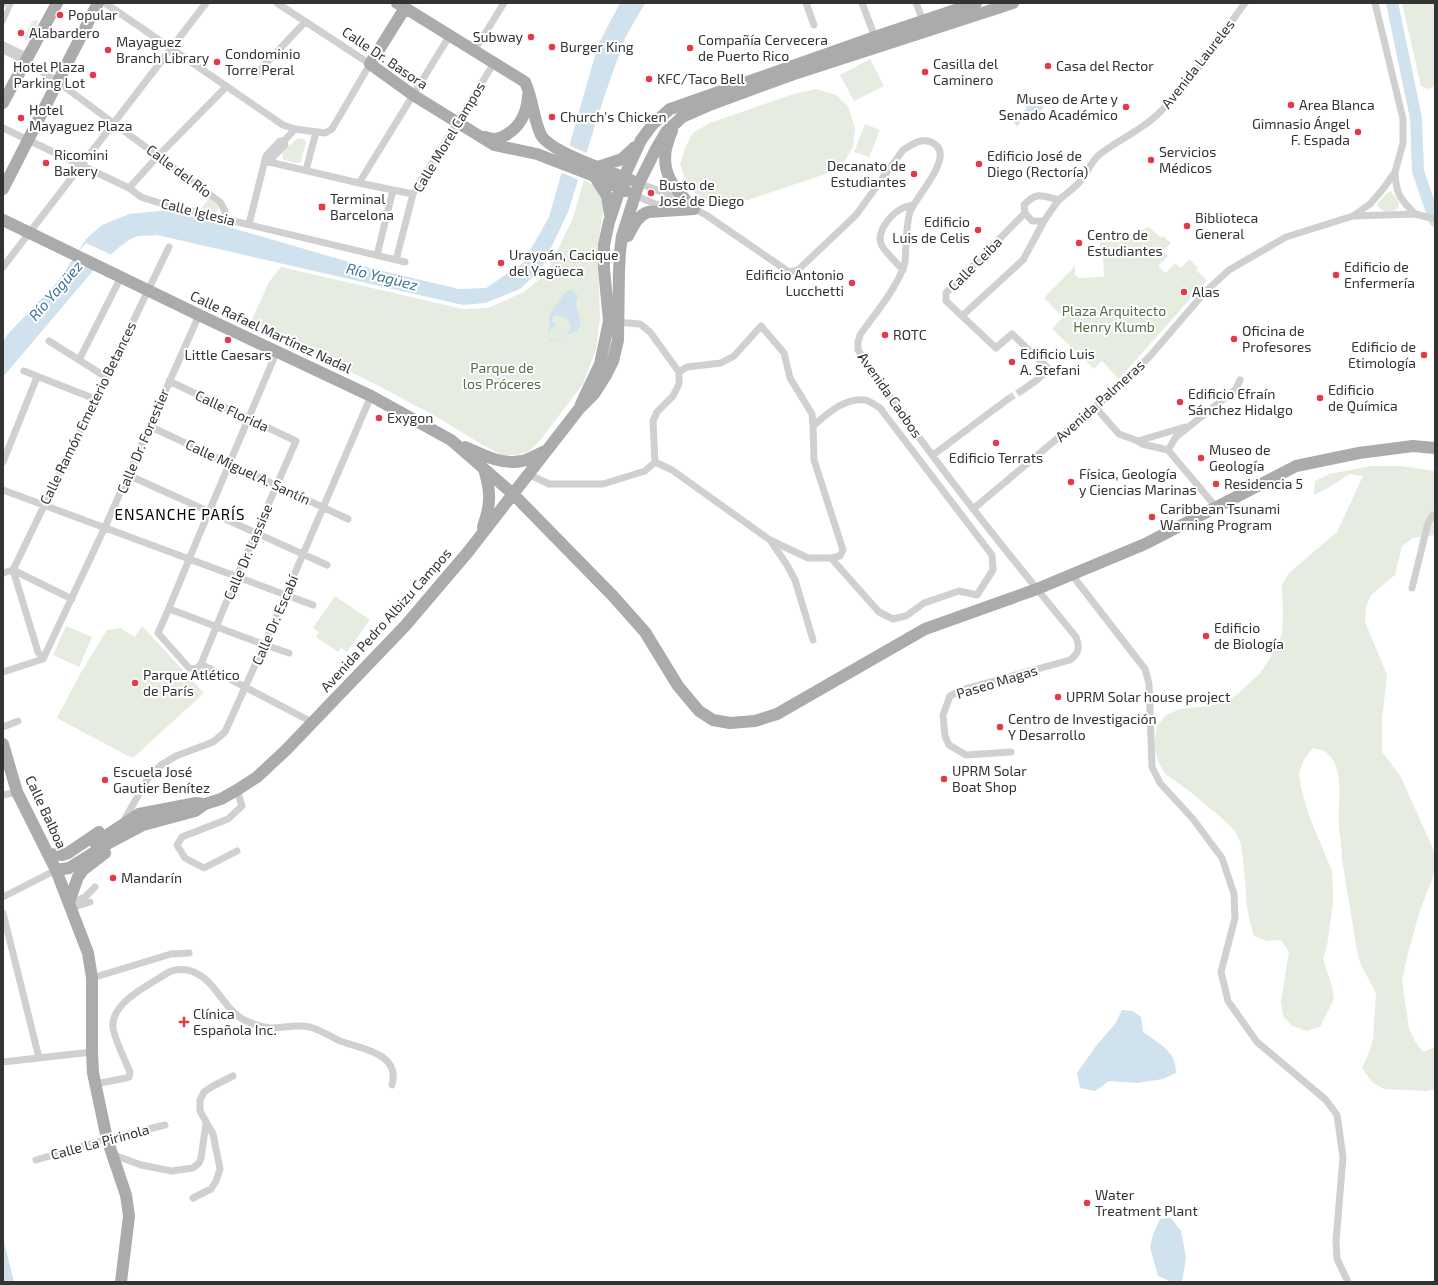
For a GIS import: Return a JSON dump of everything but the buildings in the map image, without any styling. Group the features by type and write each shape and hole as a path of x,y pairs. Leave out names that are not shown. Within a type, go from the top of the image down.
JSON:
{"main road":[{"path":"3,103 57,3"},
{"path":"3,189 98,3"},
{"path":"596,172 622,159 641,140 653,124 670,109 877,42 923,20 977,6 1013,3"},
{"path":"370,64 401,6 524,82 529,91 542,136 560,156 622,182 639,183"},
{"path":"694,209 674,187 666,173 665,154 669,136 682,117 712,104 977,6"},
{"name":"Calle Dr. Basora","path":"370,64 413,95 494,145 537,154 560,156"},
{"path":"478,136 495,139 513,131 525,115 529,91"},
{"name":"Avenida Pedro Albizu Campos","path":"614,322 622,236 634,195 656,149 666,132 682,117"},
{"name":"Avenida Pedro Albizu Campos","path":"56,870 69,868 118,838 143,825 196,811 205,804 221,799 257,777 286,750 405,626 480,537 579,409 594,394 613,361 618,340 604,263 604,245 609,222 622,182 641,140"},
{"path":"596,172 608,196 610,209 609,222"},
{"path":"622,182 634,195"},
{"path":"620,252 635,223 643,214 648,212 694,209"},
{"name":"Calle Rafael Martínez Nadal","path":"3,220 104,268 148,291 371,396 451,440 513,494 613,596 645,632 678,686 699,711 713,720 730,723 755,721 777,714 925,629 1037,589 1144,544 1296,466 1359,453 1413,446 1435,448"},
{"path":"451,440 489,458 505,462 523,461 546,451"},
{"path":"480,537 488,512 490,499 489,486 483,468"},
{"name":"Calle Balboa","path":"3,744 17,792 49,854 88,953 92,978 92,1052 95,1084 107,1139 114,1155 126,1195 129,1216 121,1282"},
{"name":"Avenida Pedro Albizu Campos","path":"56,870 65,861 121,824 139,814 196,803 205,804"},
{"path":"49,854 62,855 112,824 121,824"},
{"path":"70,905 78,877 83,870 106,852 118,838"}],"street":[{"path":"3,21 11,3"},
{"path":"3,44 24,54 26,53 52,3"},
{"path":"105,3 283,125 295,129 325,133 332,129 370,64"},
{"path":"3,267 206,3"},
{"name":"Calle Dr. Basora","path":"277,3 370,64"},
{"path":"474,51 504,3"},
{"path":"806,3 814,25"},
{"path":"862,3 877,42"},
{"path":"916,3 923,20"},
{"name":"Avenida Laureles","path":"1044,221 1059,200 1070,192 1083,178 1098,156 1111,145 1138,130 1156,116 1171,100 1245,3"},
{"name":"Avenida Palmeras","path":"1375,3 1403,119 1403,143 1395,172 1396,188 1403,202 1415,214"},
{"path":"256,74 305,22"},
{"path":"360,183 450,35"},
{"name":"Calle del Río","path":"3,50 26,61 58,82 220,202 225,211 225,219"},
{"name":"Calle Morel Campos","path":"396,260 414,194 494,63"},
{"path":"129,188 158,156 226,87"},
{"name":"Calle Iglesia","path":"3,128 129,188 141,196 160,203 405,262"},
{"path":"250,224 267,161 285,145 284,141 295,129"},
{"path":"306,170 316,132"},
{"name":"Avenida Caobos","path":"639,183 669,195 706,215 789,272 798,270 856,215 903,150 913,143 924,140 931,142 938,147 941,156 936,171 913,205 909,214 905,263 903,270 897,282 860,335 858,350 900,411 973,509 1037,589"},
{"path":"267,161 414,194"},
{"name":"Avenida Palmeras","path":"973,509 1096,408 1120,386 1150,356 1205,292 1229,270 1286,237 1353,216 1370,204 1395,172"},
{"name":"Calle Morel Campos","path":"377,255 393,190"},
{"name":"Avenida Caobos","path":"634,195 655,204 694,209"},
{"path":"1044,221 1032,221 1025,213 1024,205 1031,197 1040,195 1059,200"},
{"path":"903,270 881,245 880,235 883,227 890,218 901,209 913,205"},
{"name":"Calle Ceiba","path":"1021,391 1037,380 1049,369 1012,334 996,348 946,301 946,293 1025,213"},
{"path":"1353,216 1415,214 1435,219"},
{"name":"Calle Ceiba","path":"962,316 1023,260 1044,221"},
{"name":"Calle Ramón Emeterio Betances","path":"13,570 169,247"},
{"path":"79,360 120,277"},
{"name":"Calle Dr. Forestier","path":"43,659 105,527 199,315"},
{"path":"614,322 640,324 650,332 679,372 679,384 673,396 657,412 653,421 655,462"},
{"path":"655,462 672,470 770,540 808,558 831,558 840,556 842,550 814,460 812,414 790,378 784,353 761,326 734,356 721,363 687,367 679,372"},
{"path":"49,341 106,377"},
{"path":"277,351 158,633 189,668 196,669 202,664 312,722"},
{"path":"24,371 95,399"},
{"path":"3,462 37,377"},
{"path":"1168,450 1176,437 1236,389 1240,380"},
{"name":"Calle Florida","path":"169,381 296,441"},
{"name":"Calle Dr. Escabí","path":"121,824 148,778 161,766 176,756 213,742 226,732 286,596 371,396"},
{"path":"933,455 1008,399"},
{"path":"813,426 830,412 852,400 866,400 880,408 992,556 993,570 977,595 959,591 924,603 906,616 893,619 879,612 831,558"},
{"path":"1096,408 1119,434 1142,444 1168,450 1216,507"},
{"name":"Calle Miguel A. Santín","path":"149,426 348,519"},
{"path":"1138,441 1189,426"},
{"name":"Calle Dr. Lassise","path":"202,664 237,576 296,441"},
{"path":"528,474 549,484 603,484 645,470 655,462"},
{"path":"128,474 327,565"},
{"path":"3,490 313,605"},
{"path":"1412,588 1428,523 1433,515 1435,515"},
{"path":"770,540 795,580 813,640"},
{"path":"3,672 43,659 38,652 13,570"},
{"path":"3,573 13,570 72,599"},
{"path":"1072,575 1146,669 1150,684 1152,767 1160,783 1193,819 1222,858 1234,894 1235,918 1221,972 1228,1001 1258,1042 1326,1100 1337,1114 1343,1157 1336,1241 1337,1259 1348,1282"},
{"name":"Paseo Magas","path":"1011,752 966,755 949,745 945,736 943,714 950,696 961,690 1062,663 1070,660 1076,655 1079,649 1076,637 1037,589"},
{"path":"169,609 289,653"},
{"path":"3,727 18,721"},
{"path":"237,790 242,806 233,815 228,819 182,836 177,845 185,858 204,868 237,851"},
{"path":"3,795 17,792"},
{"path":"3,897 56,870"},
{"path":"70,905 85,897 95,887"},
{"path":"70,905 90,902"},
{"path":"3,913 39,1058"},
{"path":"92,978 171,954 189,953"},
{"path":"95,1084 129,1077 130,1072 114,1030 114,1019 121,1006 130,997 169,972 178,970 195,972 203,977 212,985 238,1016 249,1022 270,1028 310,1026 341,1041 379,1055 388,1062 392,1069 394,1077 392,1085"},
{"path":"3,1062 92,1052"},
{"path":"193,1198 210,1189 220,1172 220,1164 213,1134 200,1111 199,1102 201,1096 213,1086 233,1076"},
{"path":"114,1155 141,1165 172,1171 193,1168 199,1163 201,1158 206,1124"},
{"name":"Calle La Pirinola","path":"36,1160 107,1139 165,1125"}],"green space":[{"path":"1402,3 1435,3 1435,86 1429,89 1421,86"},
{"path":"36,20 39,21 28,41 23,38 31,24 30,22"},
{"path":"870,59 884,86 854,101 840,75"},
{"path":"816,89 836,95 848,106 855,128 853,147 843,164 825,174 742,202 725,206 707,202 689,188 680,165 685,148 693,133 710,123 794,94"},
{"path":"865,124 880,130 869,157 854,152"},
{"path":"298,138 304,139 306,142 301,162 296,163 284,160 282,157 283,152"},
{"name":"Parque de los Próceres","path":"584,180 599,188 605,202 598,259 600,318 596,349 583,384 538,443 528,452 516,455 502,455 437,417 379,386 251,322 269,282 281,267 463,309 488,308 524,292 546,274 573,218"},
{"path":"1391,191 1399,203 1398,208 1395,210 1383,211 1377,204 1388,192"},
{"path":"209,198 218,205 218,209 215,212 201,209"},
{"name":"Plaza Arquitecto Henry Klumb","path":"1149,227 1161,238 1163,236 1171,243 1163,251 1168,256 1158,266 1166,273 1175,263 1181,268 1189,259 1198,268 1196,270 1207,280 1119,379 1102,361 1094,369 1052,329 1063,317 1044,298 1075,266 1075,276 1078,276 1078,278 1104,277 1103,256 1100,256 1100,239 1106,233 1113,241"},
{"path":"1372,466 1401,466 1435,471 1435,535 1413,538 1402,546 1395,575 1371,595 1366,607 1365,622 1387,675 1382,720 1382,752 1400,775 1434,851 1435,866 1432,880 1420,910 1402,981 1409,1028 1415,1041 1423,1052 1435,1047 1435,1089 1427,1091 1384,1089 1372,1082 1362,1068 1373,1039 1376,993 1361,965 1357,951 1342,859 1339,828 1339,778 1333,760 1326,752 1313,748 1304,759 1299,773 1301,788 1309,816 1332,871 1333,887 1333,902 1327,946 1323,959 1332,986 1334,999 1320,1027 1307,1031 1292,1026 1283,1016 1281,1001 1289,952 1281,940 1267,941 1254,936 1247,906 1241,844 1235,831 1188,790 1165,774 1158,761 1154,746 1157,726 1166,715 1180,709 1210,706 1226,701 1238,694 1260,673 1269,660 1282,634 1282,585 1289,573 1337,532 1363,476 1350,474 1314,495 1315,481 1329,474"},
{"path":"335,596 370,620 347,652 341,648 338,652 316,637 319,632 313,628"},
{"path":"66,626 92,637 79,667 53,655"},
{"name":"Parque Atlético de París","path":"142,626 204,693 134,757 128,756 57,718 80,674 107,630 120,628 135,637"}],"water":[{"name":"Río Yagüez","path":"620,3 645,3 625,38 604,97 568,212 541,269 520,289 485,303 463,305 157,235 137,236 130,239 97,266 3,377 3,342 7,335 59,280 86,239 102,225 129,214 170,210 370,268 459,289 486,288 523,263 549,217 598,45"},
{"path":"1028,94 1044,107 1037,115 1031,111 1017,126 1014,123 1027,108 1022,103"},
{"path":"570,289 578,296 576,304 581,324 577,331 564,335 570,330 571,327 569,322 557,315 553,316 552,320 556,326 550,331 549,337 552,341 559,338 552,342 548,337 549,318 555,306"},
{"path":"1122,1010 1133,1011 1141,1017 1143,1032 1166,1048 1173,1059 1176,1073 1163,1079 1137,1083 1109,1081 1095,1091 1080,1088 1077,1073 1096,1046 1115,1024"},
{"path":"1171,1218 1181,1231 1186,1258 1182,1282 1172,1282 1158,1276 1150,1247 1153,1235 1160,1219"},
{"path":"3,1238 14,1282 3,1282"}],"pier":[{"path":"569,145 589,154 581,181 560,172"},
{"path":"86,243 114,256 98,268 73,258"}],"waterway":[{"path":"1392,3 1416,118 1418,171 1435,221"}],"tunnel":[{"path":"1008,399 1021,391"}],"place":[{"name":"Popular","path":"60,15"},
{"name":"Alabardero","path":"21,33"},
{"name":"Subway","path":"531,37"},
{"name":"Burger King","path":"552,47"},
{"name":"Compañía Cervecera de Puerto Rico","path":"690,48"},
{"name":"Mayaguez Branch Library","path":"108,50"},
{"name":"Condominio Torre Peral","path":"217,62"},
{"name":"Casa del Rector","path":"1048,66"},
{"name":"Casilla del Caminero","path":"925,72"},
{"name":"Hotel Plaza Parking Lot","path":"93,75"},
{"name":"KFC/Taco Bell","path":"649,79"},
{"name":"Area Blanca","path":"1291,105"},
{"name":"Museo de Arte y Senado Académico","path":"1126,107"},
{"name":"Church's Chicken","path":"552,117"},
{"name":"Hotel Mayaguez Plaza","path":"21,118"},
{"name":"Gimnasio Ángel F. Espada","path":"1358,132"},
{"name":"Servicios Médicos","path":"1151,160"},
{"name":"Ricomini Bakery","path":"46,163"},
{"name":"Edificio José de Diego (Rectoría)","path":"979,164"},
{"name":"Decanato de Estudiantes","path":"914,174"},
{"name":"Busto de José de Diego","path":"651,193"},
{"name":"Terminal Barcelona","path":"322,207"},
{"name":"Biblioteca General","path":"1187,226"},
{"name":"Edificio Luis de Celis","path":"978,230"},
{"name":"Centro de Estudiantes","path":"1079,243"},
{"name":"Urayoán, Cacique del Yagüeca","path":"501,263"},
{"name":"Edificio de Enfermería","path":"1336,275"},
{"name":"Edificio Antonio Lucchetti","path":"852,283"},
{"name":"Alas","path":"1184,292"},
{"name":"ROTC","path":"885,335"},
{"name":"Oficina de Profesores","path":"1234,339"},
{"name":"Little Caesars","path":"228,340"},
{"name":"Edificio de Etimología","path":"1424,355"},
{"name":"Edificio Luis A. Stefani","path":"1012,362"},
{"name":"Edificio de Química","path":"1320,398"},
{"name":"Edificio Efraín Sánchez Hidalgo","path":"1180,402"},
{"name":"Exygon","path":"379,418"},
{"name":"Edificio Terrats","path":"996,443"},
{"name":"Museo de Geología","path":"1201,458"},
{"name":"Física, Geología y Ciencias Marinas","path":"1071,482"},
{"name":"Residencia 5","path":"1216,484"},
{"name":"Caribbean Tsunami Warning Program","path":"1152,517"},
{"name":"Edificio de Biología","path":"1206,636"},
{"name":"Parque Atlético de París","path":"135,683"},
{"name":"UPRM Solar house project","path":"1058,697"},
{"name":"Centro de Investigación Y Desarrollo","path":"1000,727"},
{"name":"UPRM Solar Boat Shop","path":"944,779"},
{"name":"Escuela José Gautier Benítez","path":"105,780"},
{"name":"Mandarín","path":"113,878"},
{"name":"Clínica Española Inc.","path":"184,1022"},
{"name":"Water Treatment Plant","path":"1087,1203"}],"district":[{"name":"ENSANCHE PARÍS","path":"180,515"}]}
